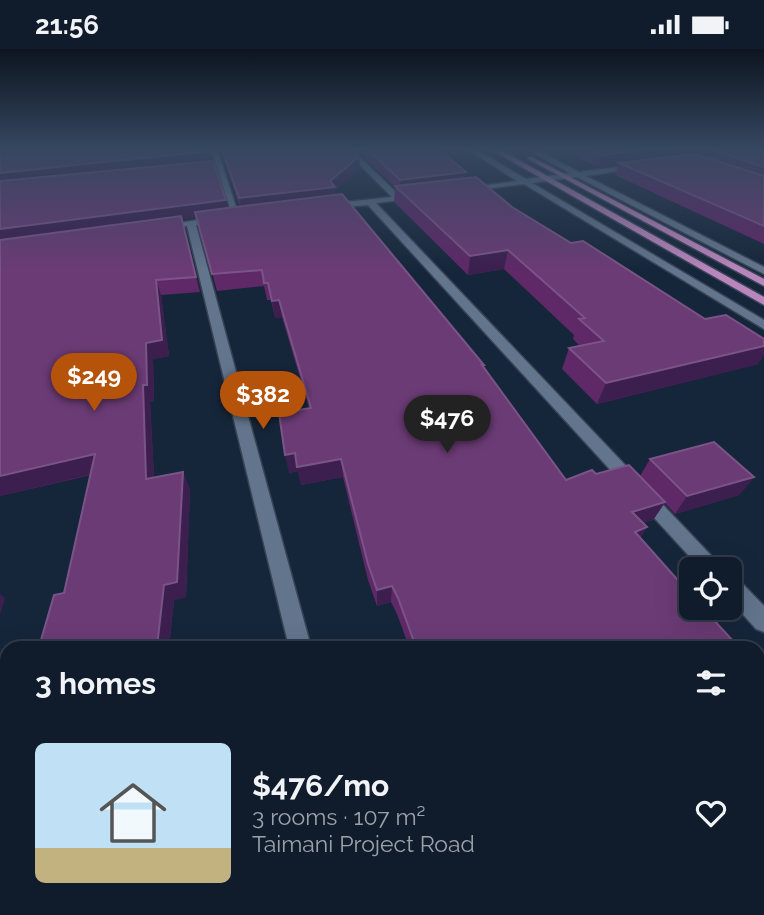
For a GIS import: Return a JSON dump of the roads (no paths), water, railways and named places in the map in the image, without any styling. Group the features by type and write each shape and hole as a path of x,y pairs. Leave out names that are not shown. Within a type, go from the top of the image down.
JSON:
{"main road":[{"path":"564,189 764,302"},
{"path":"589,189 764,283"}],"street":[{"path":"229,189 237,217"},
{"path":"389,189 399,199"},
{"path":"450,192 472,189"},
{"path":"537,189 764,325"},
{"path":"604,189 764,271"},
{"path":"317,208 424,195"},
{"path":"371,203 703,557"},
{"path":"150,229 250,216"},
{"path":"191,223 298,641"},
{"path":"742,598 764,622"}]}
